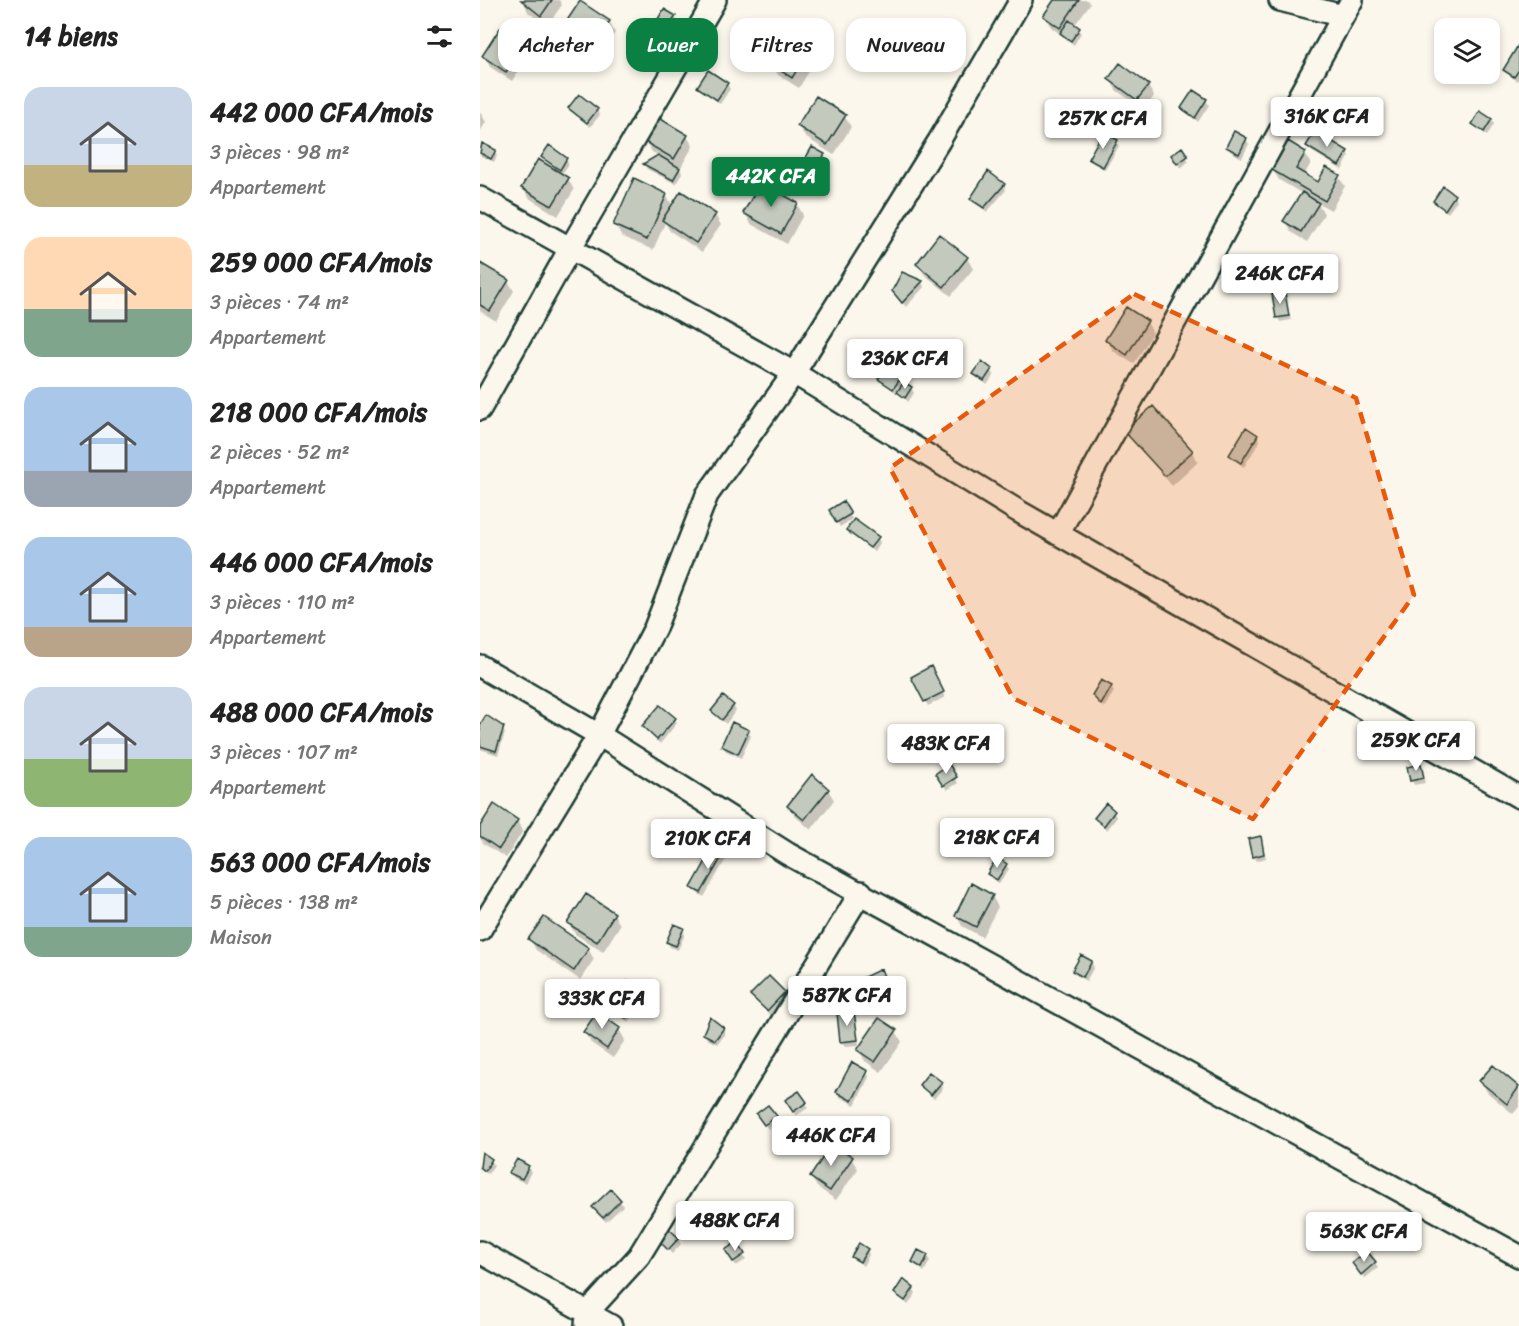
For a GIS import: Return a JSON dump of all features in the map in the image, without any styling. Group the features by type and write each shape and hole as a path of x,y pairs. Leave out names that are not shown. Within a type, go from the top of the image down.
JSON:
{"street":[{"path":"480,409 571,247 715,0"},
{"path":"480,930 599,735 655,628 707,495 794,373 939,141 1021,0"},
{"path":"1058,534 1347,8 1280,0"},
{"path":"480,198 794,373 1058,534 1519,797"},
{"path":"480,666 599,735 788,854 861,892 1519,1256"},
{"path":"586,1319 639,1256 861,892"},
{"path":"480,1252 586,1319 611,1326"}],"highlighted area":[{"path":"1134,294 1356,398 1414,595 1253,819 1013,698 890,468"}],"building":[{"path":"521,0 552,0 541,16"},
{"path":"1054,0 1079,0 1060,28 1043,16"},
{"path":"580,1 606,18 569,18"},
{"path":"664,9 676,16 675,18 659,18"},
{"path":"1069,20 1080,28 1071,41 1060,33"},
{"path":"498,31 498,67 482,56"},
{"path":"1519,44 1519,70 1514,77 1503,70"},
{"path":"1120,63 1149,85 1137,100 1108,79"},
{"path":"707,72 711,72 728,83 717,100 697,87"},
{"path":"783,72 796,72 792,78"},
{"path":"1193,90 1207,99 1195,118 1181,108"},
{"path":"579,94 598,109 587,123 568,108"},
{"path":"816,96 846,115 827,145 797,126"},
{"path":"1480,111 1492,119 1484,132 1472,124"},
{"path":"659,118 688,135 674,159 645,142"},
{"path":"1234,131 1247,138 1239,154 1226,147"},
{"path":"1315,131 1348,151 1339,166 1306,146"},
{"path":"1103,132 1118,140 1103,167 1088,159"},
{"path":"1288,141 1306,152 1296,169 1318,182 1326,167 1340,175 1325,201 1272,170"},
{"path":"482,143 496,150 491,159 480,153"},
{"path":"549,145 567,158 560,170 541,157"},
{"path":"812,147 825,154 815,171 802,164"},
{"path":"1182,147 1188,156 1177,164 1171,155"},
{"path":"658,155 680,168 673,180 643,164"},
{"path":"538,159 569,178 552,206 521,188"},
{"path":"988,171 1005,184 984,208 970,199"},
{"path":"634,178 667,194 647,240 613,225"},
{"path":"761,182 798,203 781,234 743,213"},
{"path":"1443,186 1455,195 1445,210 1433,201"},
{"path":"681,191 716,214 696,243 662,220"},
{"path":"1302,192 1319,203 1301,232 1283,221"},
{"path":"939,234 968,257 944,287 916,264"},
{"path":"480,263 509,280 490,311 480,305"},
{"path":"902,272 923,281 902,303 892,291"},
{"path":"1285,292 1289,316 1276,318 1272,294"},
{"path":"1126,307 1148,321 1127,355 1105,340"},
{"path":"982,361 992,369 984,381 973,374"},
{"path":"885,369 900,379 893,389 878,379"},
{"path":"904,382 912,387 905,398 897,392"},
{"path":"1153,406 1193,451 1165,476 1124,431"},
{"path":"1246,427 1258,435 1241,463 1229,455"},
{"path":"843,501 851,514 836,523 829,510"},
{"path":"854,519 879,537 870,548 846,530"},
{"path":"931,666 944,692 924,702 911,677"},
{"path":"1101,680 1112,686 1101,705 1092,695"},
{"path":"723,696 734,705 722,720 711,711"},
{"path":"660,705 676,718 657,740 642,726"},
{"path":"486,715 504,727 496,751 480,746 480,725"},
{"path":"732,722 749,730 738,754 721,746"},
{"path":"949,764 957,777 943,786 935,774"},
{"path":"1421,764 1424,778 1410,781 1407,767"},
{"path":"812,774 829,789 804,820 787,806"},
{"path":"1106,803 1115,811 1104,826 1094,818"},
{"path":"494,804 518,820 499,849 480,836 480,826"},
{"path":"1261,836 1264,854 1252,857 1248,839"},
{"path":"714,847 724,853 701,893 691,888"},
{"path":"997,857 1007,864 997,880 987,874"},
{"path":"971,883 993,895 976,927 955,916"},
{"path":"586,894 615,913 597,942 567,923"},
{"path":"544,917 589,948 574,971 528,939"},
{"path":"674,924 684,928 676,946 666,942"},
{"path":"1081,955 1092,961 1083,977 1072,971"},
{"path":"881,969 887,984 870,991 864,977"},
{"path":"769,976 785,992 767,1011 750,995"},
{"path":"627,981 643,991 626,1018 610,1008"},
{"path":"854,1011 858,1040 840,1042 837,1013"},
{"path":"597,1012 620,1028 607,1049 583,1032"},
{"path":"710,1017 724,1028 715,1040 703,1034"},
{"path":"879,1018 897,1030 875,1062 857,1050"},
{"path":"852,1062 868,1071 852,1101 836,1092"},
{"path":"1493,1065 1519,1087 1507,1104 1479,1081"},
{"path":"929,1072 942,1082 931,1095 919,1085"},
{"path":"799,1091 807,1102 793,1112 785,1100"},
{"path":"768,1105 777,1116 764,1125 756,1114"},
{"path":"832,1143 853,1157 830,1191 810,1177"},
{"path":"482,1152 492,1159 485,1171 480,1167"},
{"path":"517,1159 529,1166 522,1179 509,1173"},
{"path":"611,1189 621,1200 603,1218 592,1207"},
{"path":"668,1228 679,1238 668,1250 658,1240"},
{"path":"737,1242 745,1254 733,1262 725,1250"},
{"path":"859,1243 868,1249 860,1262 851,1257"},
{"path":"918,1250 928,1255 922,1268 912,1262"},
{"path":"1367,1251 1376,1262 1361,1275 1352,1263"},
{"path":"903,1279 914,1288 905,1301 894,1293"}]}
